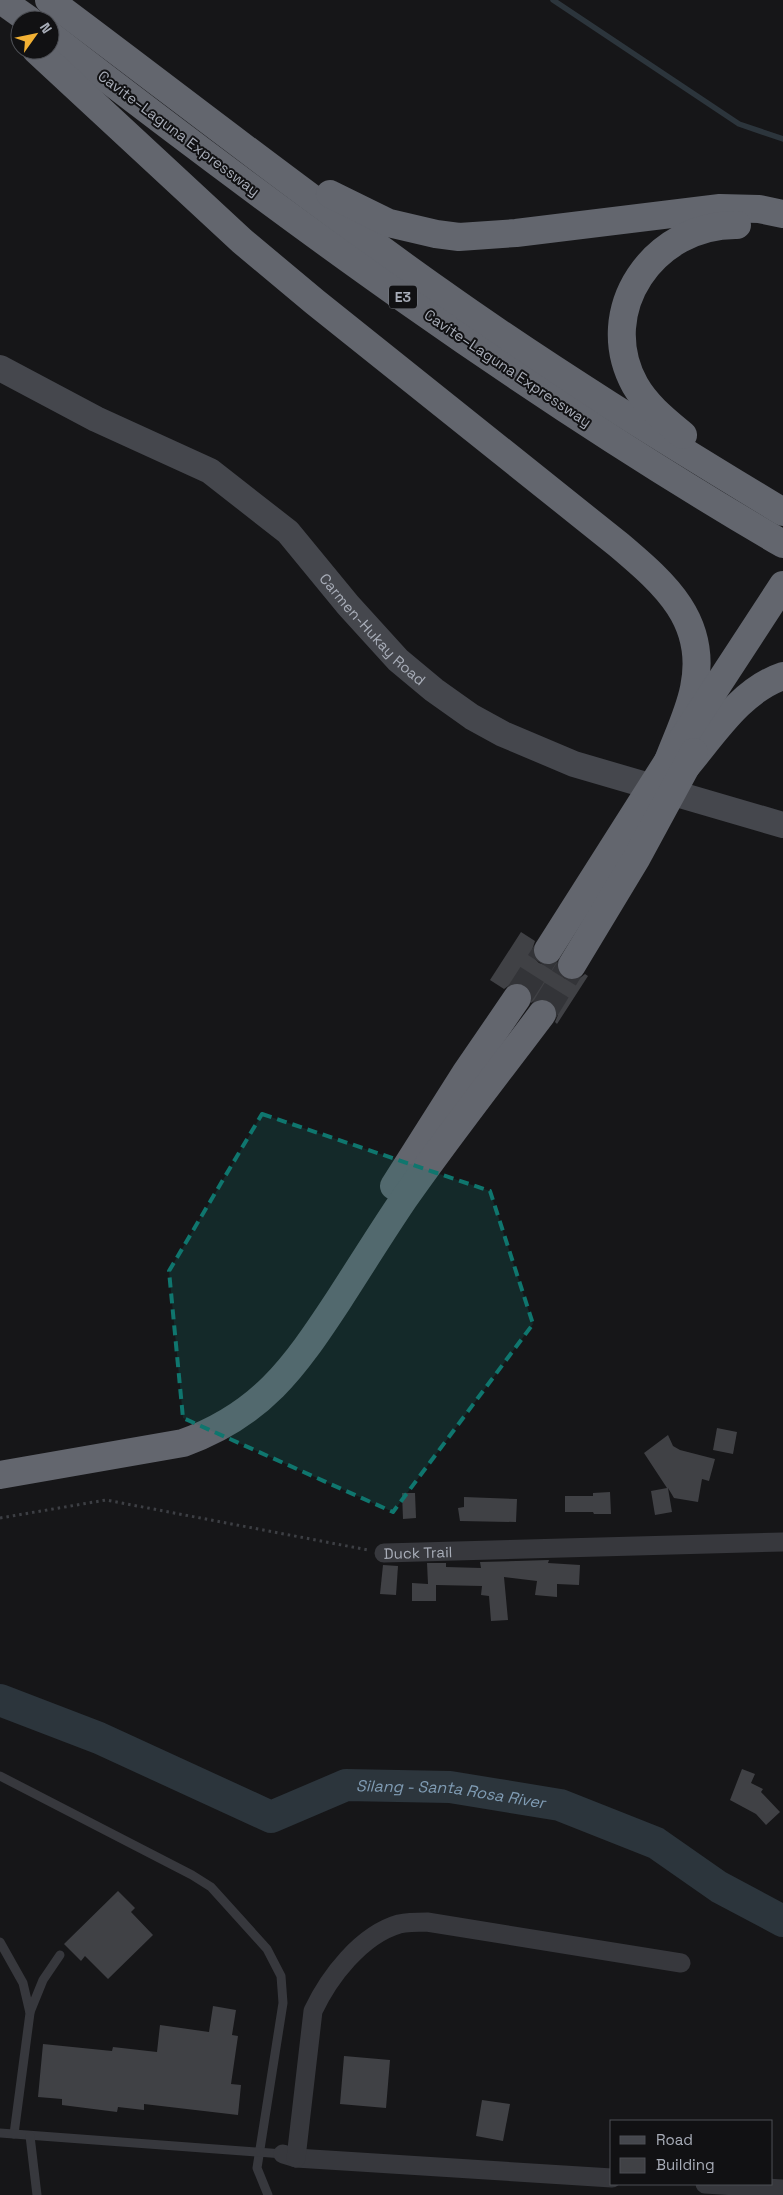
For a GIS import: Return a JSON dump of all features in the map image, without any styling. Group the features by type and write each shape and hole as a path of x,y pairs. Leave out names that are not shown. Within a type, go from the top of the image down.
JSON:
{"highway":[{"path":"2,0 16,10"},
{"name":"E3","path":"49,0 227,135"},
{"path":"0,19 10,28"},
{"name":"Cavite–Laguna Expressway","path":"60,43 177,132 425,313 648,461 777,540"},
{"path":"47,60 242,241 315,302 619,545 658,579 674,596 689,625 697,658 696,673 676,764"},
{"path":"227,135 369,215 389,223 436,234 487,236 720,208 759,209 783,214"},
{"name":"Cavite–Laguna Expressway","path":"227,135 439,291 527,352 670,444 783,512"},
{"path":"783,232 754,225 726,224 700,230 679,238 659,252 643,269 630,294 623,316 621,336 628,370 635,385 656,413 783,512"},
{"path":"572,965 636,859 676,764 783,585"},
{"path":"548,950 676,764 783,615"},
{"path":"676,764 746,698 768,682 783,676"},
{"path":"0,1457 174,1428 216,1410 250,1386 267,1371 296,1335 465,1074 517,998"},
{"path":"0,1475 183,1443 199,1438 234,1419 266,1395 296,1363 405,1199 542,1014"}],"street":[{"name":"Carmen-Hukay Road","path":"0,368 96,419 210,472 288,532 348,606 398,660 434,690 503,734 547,754 614,777 783,825"},
{"name":"Duck Trail","path":"384,1552 783,1542"},
{"path":"610,2178 290,2156 313,2011 321,1994 357,1950 399,1924 427,1922 681,1963"},
{"path":"721,2185 783,2189"}],"lane":[{"path":"0,1776 212,1887 267,1949 281,1976 283,2003 257,2168 268,2195"},
{"path":"0,1942 24,1983 30,2013"},
{"path":"14,2134 30,2013 43,1980 60,1954"},
{"path":"0,2133 260,2152 290,2156"},
{"path":"30,2136 37,2195"}],"path":[{"name":"Duck Trail","path":"0,1518 106,1500 384,1552"}],"highlighted area":[{"path":"262,1114 490,1191 533,1324 393,1512 183,1418 169,1271"}],"building":[{"path":"521,932 535,941 532,950 534,958 539,963 548,966 557,962 559,973 571,981 579,979 585,974 588,976 557,1024 555,1022 558,1015 557,1008 551,1001 543,998 536,999 531,1003 531,992 525,985 518,982 504,989 490,980"},
{"path":"717,1428 737,1432 733,1454 713,1450"},
{"path":"668,1435 673,1446 680,1450 715,1459 709,1481 702,1479 698,1502 674,1498 668,1488 672,1512 655,1515 651,1491 667,1488 644,1453"},
{"path":"610,1492 611,1514 565,1512 565,1496 593,1496 593,1493"},
{"path":"402,1493 415,1493 416,1518 403,1519"},
{"path":"464,1497 517,1499 516,1522 460,1521 458,1508 464,1507"},
{"path":"549,1560 548,1563 580,1565 579,1585 557,1584 557,1597 535,1595 537,1581 504,1577 508,1620 491,1621 489,1596 481,1595 482,1586 436,1585 436,1601 412,1601 412,1583 428,1584 427,1563 446,1563 446,1567 481,1568 480,1562"},
{"path":"383,1565 398,1566 396,1595 380,1594"},
{"path":"742,1769 755,1774 751,1783 763,1789 761,1792 780,1812 766,1825 756,1814 730,1800"},
{"path":"118,1891 135,1908 131,1912 153,1935 108,1979 85,1956 81,1961 64,1944"},
{"path":"213,2006 236,2010 232,2035 238,2036 231,2084 241,2085 238,2115 144,2104 144,2110 118,2107 117,2112 62,2105 62,2099 38,2097 43,2044 112,2051 113,2047 157,2052 160,2025 209,2032"},
{"path":"344,2056 390,2060 386,2108 340,2104"},
{"path":"482,2100 510,2104 503,2141 476,2136"}],"waterway":[{"path":"553,0 739,124 783,139"},
{"name":"Silang - Santa Rosa River","path":"0,1700 99,1738 271,1817 346,1785 450,1787 560,1805 656,1843 719,1887 783,1921"}],"tunnel":[{"path":"517,998 548,950"},
{"path":"542,1014 572,965"}]}
